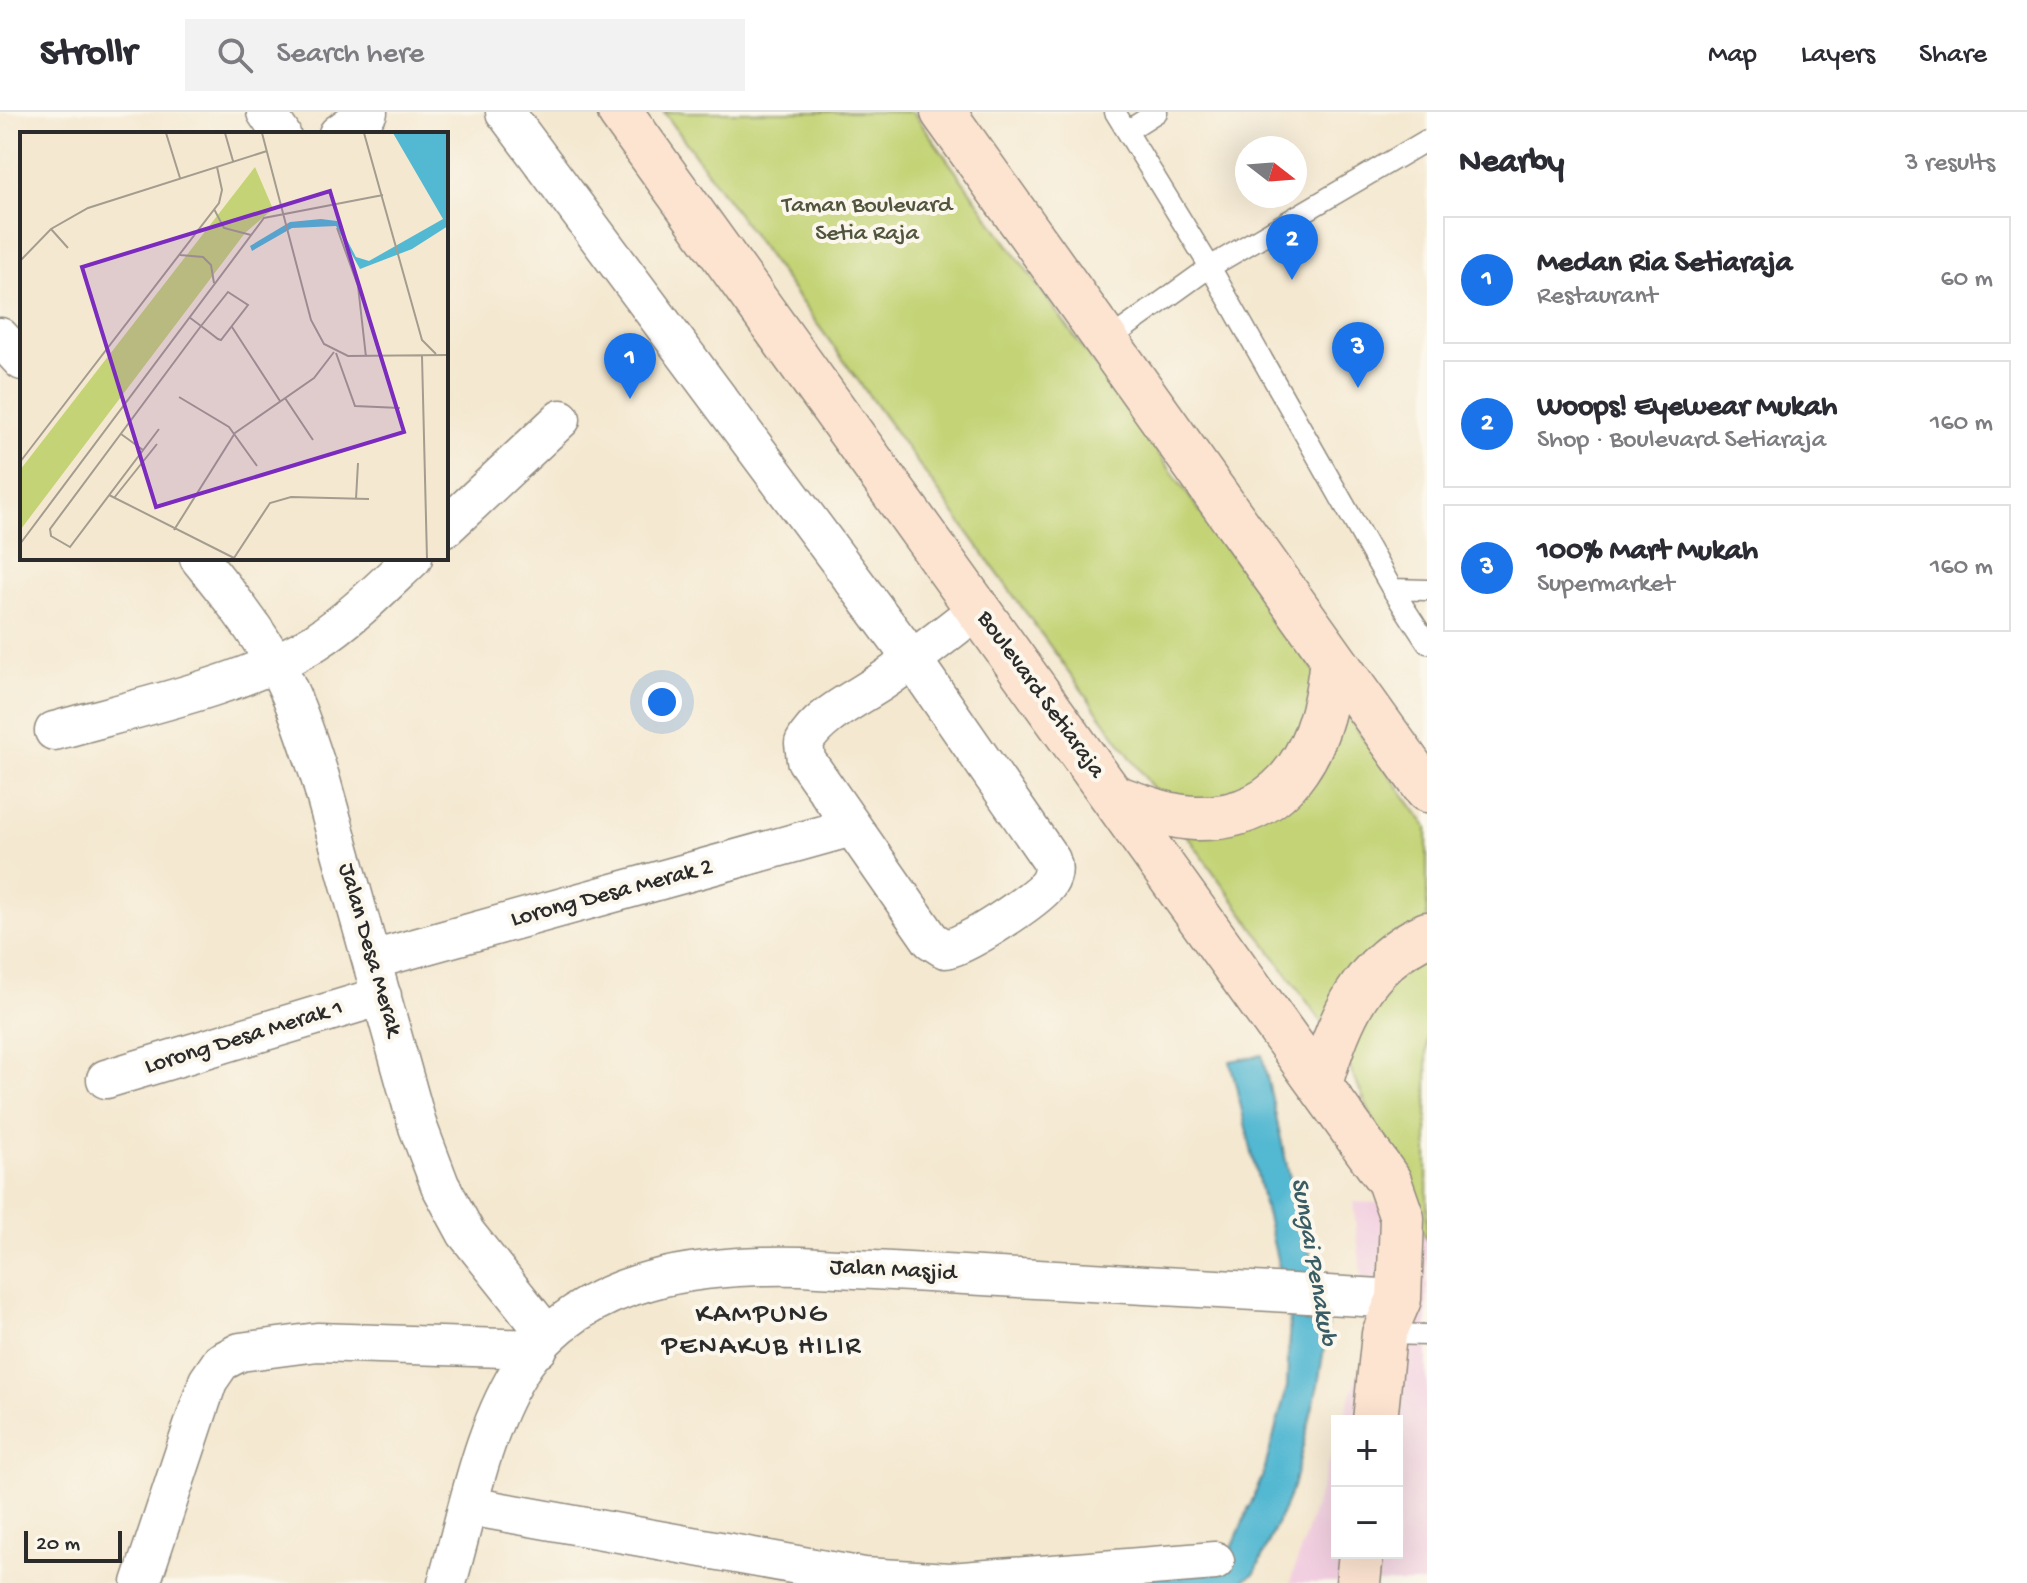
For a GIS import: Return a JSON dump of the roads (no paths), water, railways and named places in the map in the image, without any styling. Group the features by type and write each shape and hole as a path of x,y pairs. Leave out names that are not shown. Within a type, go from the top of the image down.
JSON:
{"street":[{"path":"266,112 280,132"},
{"path":"314,112 329,132"},
{"path":"341,132 368,112"},
{"path":"505,112 912,659 1051,860 1052,875 1043,889 962,947 945,949 931,940 806,760 804,743 814,729 912,659 978,609"},
{"name":"Boulevard Setiaraja","path":"620,112 1377,1163 1397,1199 1402,1238 1404,1311"},
{"path":"943,112 1427,790"},
{"path":"0,337 20,359"},
{"path":"448,525 561,419"},
{"name":"Jalan Desa Merak","path":"201,560 236,604 276,664 320,777 418,1127 440,1185 466,1233 543,1343"},
{"path":"54,731 276,664 326,634 411,560"},
{"path":"1112,796 1193,818 1227,816 1255,805 1283,786 1306,761 1328,700 1332,657"},
{"name":"Lorong Desa Merak 2","path":"372,960 852,827"},
{"path":"1320,1084 1333,1041 1359,988 1402,946 1427,934"},
{"name":"Lorong Desa Merak 1","path":"106,1079 382,996"},
{"name":"Jalan Masjid","path":"447,1583 503,1404 525,1363 577,1314 645,1282 679,1272 732,1266 801,1266 1356,1299 1404,1311"},
{"path":"1377,1415 1404,1311"},
{"path":"141,1583 208,1381 221,1362 240,1352 317,1342 543,1343"},
{"path":"469,1506 764,1561 864,1577 923,1582 1215,1561"},
{"path":"1358,1583 1360,1559"}],"lane":[{"path":"1115,112 1210,267 1392,589 1427,643"},
{"path":"1127,131 1157,112"},
{"path":"1107,341 1210,267 1427,140"},
{"path":"1392,589 1427,590"},
{"path":"1404,1311 1427,1335"}],"water":[{"name":"Sungai Penakub","path":"1262,1055 1298,1214 1329,1317 1318,1385 1293,1487 1255,1573 1239,1583 1099,1583 1228,1557 1263,1475 1287,1387 1290,1313 1230,1061"}],"place":[{"name":"Woops! Eyewear Mukah","path":"1292,280"},
{"name":"100% Mart Mukah","path":"1358,388"},
{"name":"Medan Ria Setiaraja","path":"630,399"}],"district":[{"name":"KAMPUNG PENAKUB HILIR","path":"762,1331"}],"park label":[{"name":"Taman Boulevard Setia Raja","path":"867,220"}]}
